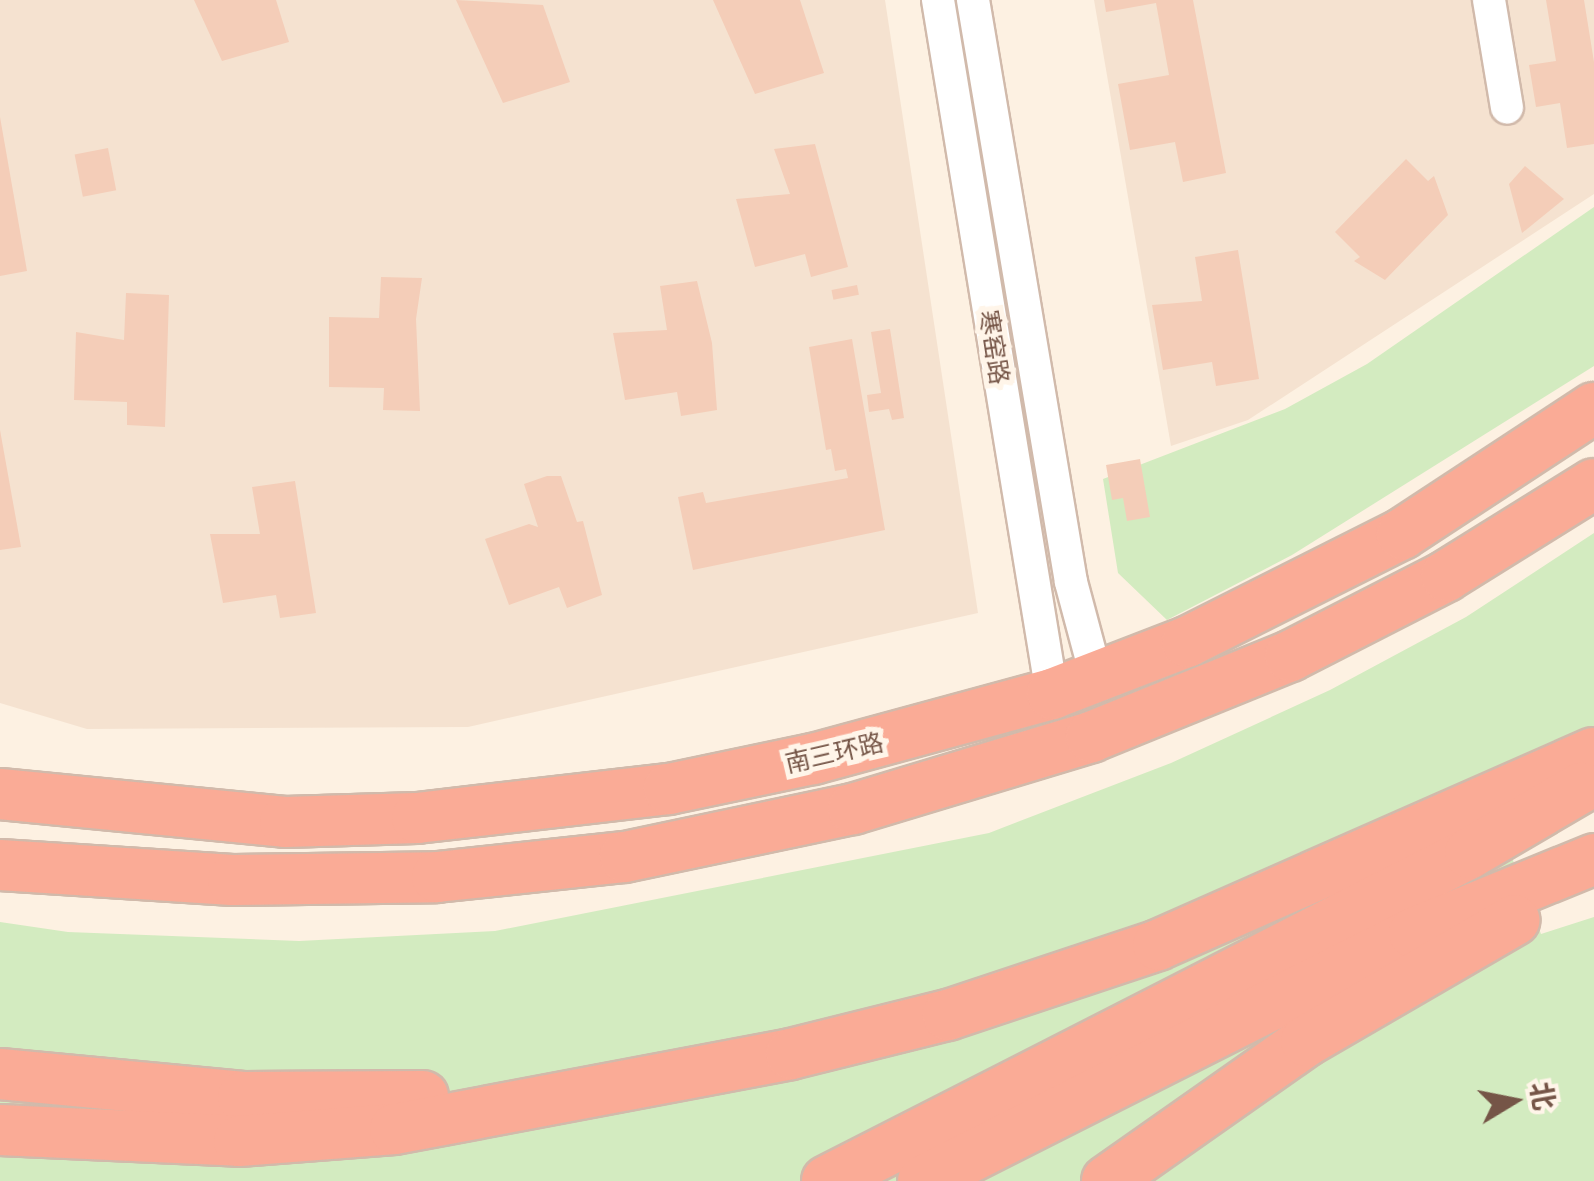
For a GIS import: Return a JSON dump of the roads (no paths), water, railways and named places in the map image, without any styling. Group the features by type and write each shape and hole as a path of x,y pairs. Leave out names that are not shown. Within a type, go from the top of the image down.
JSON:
{"highway":[{"name":"南三环路","path":"0,794 285,822 496,812 669,789 1074,686 1187,642 1402,534 1594,408"},
{"path":"0,865 233,880 436,877 625,857 853,810 1091,737 1290,656 1446,576 1594,484"},
{"path":"0,1130 239,1141 395,1129 792,1054 1018,994 1218,922 1594,754"},
{"path":"827,1181 1453,862 1594,780"},
{"path":"923,1181 1414,933 1594,860"},
{"path":"1107,1181 1306,1041 1594,876"},
{"path":"0,1074 243,1097 402,1097 628,1082"}],"street":[{"name":"寒窑路","path":"938,0 1074,686"},
{"name":"寒窑路","path":"974,0 1071,582 1074,686"},
{"path":"1488,0 1507,108"}]}
